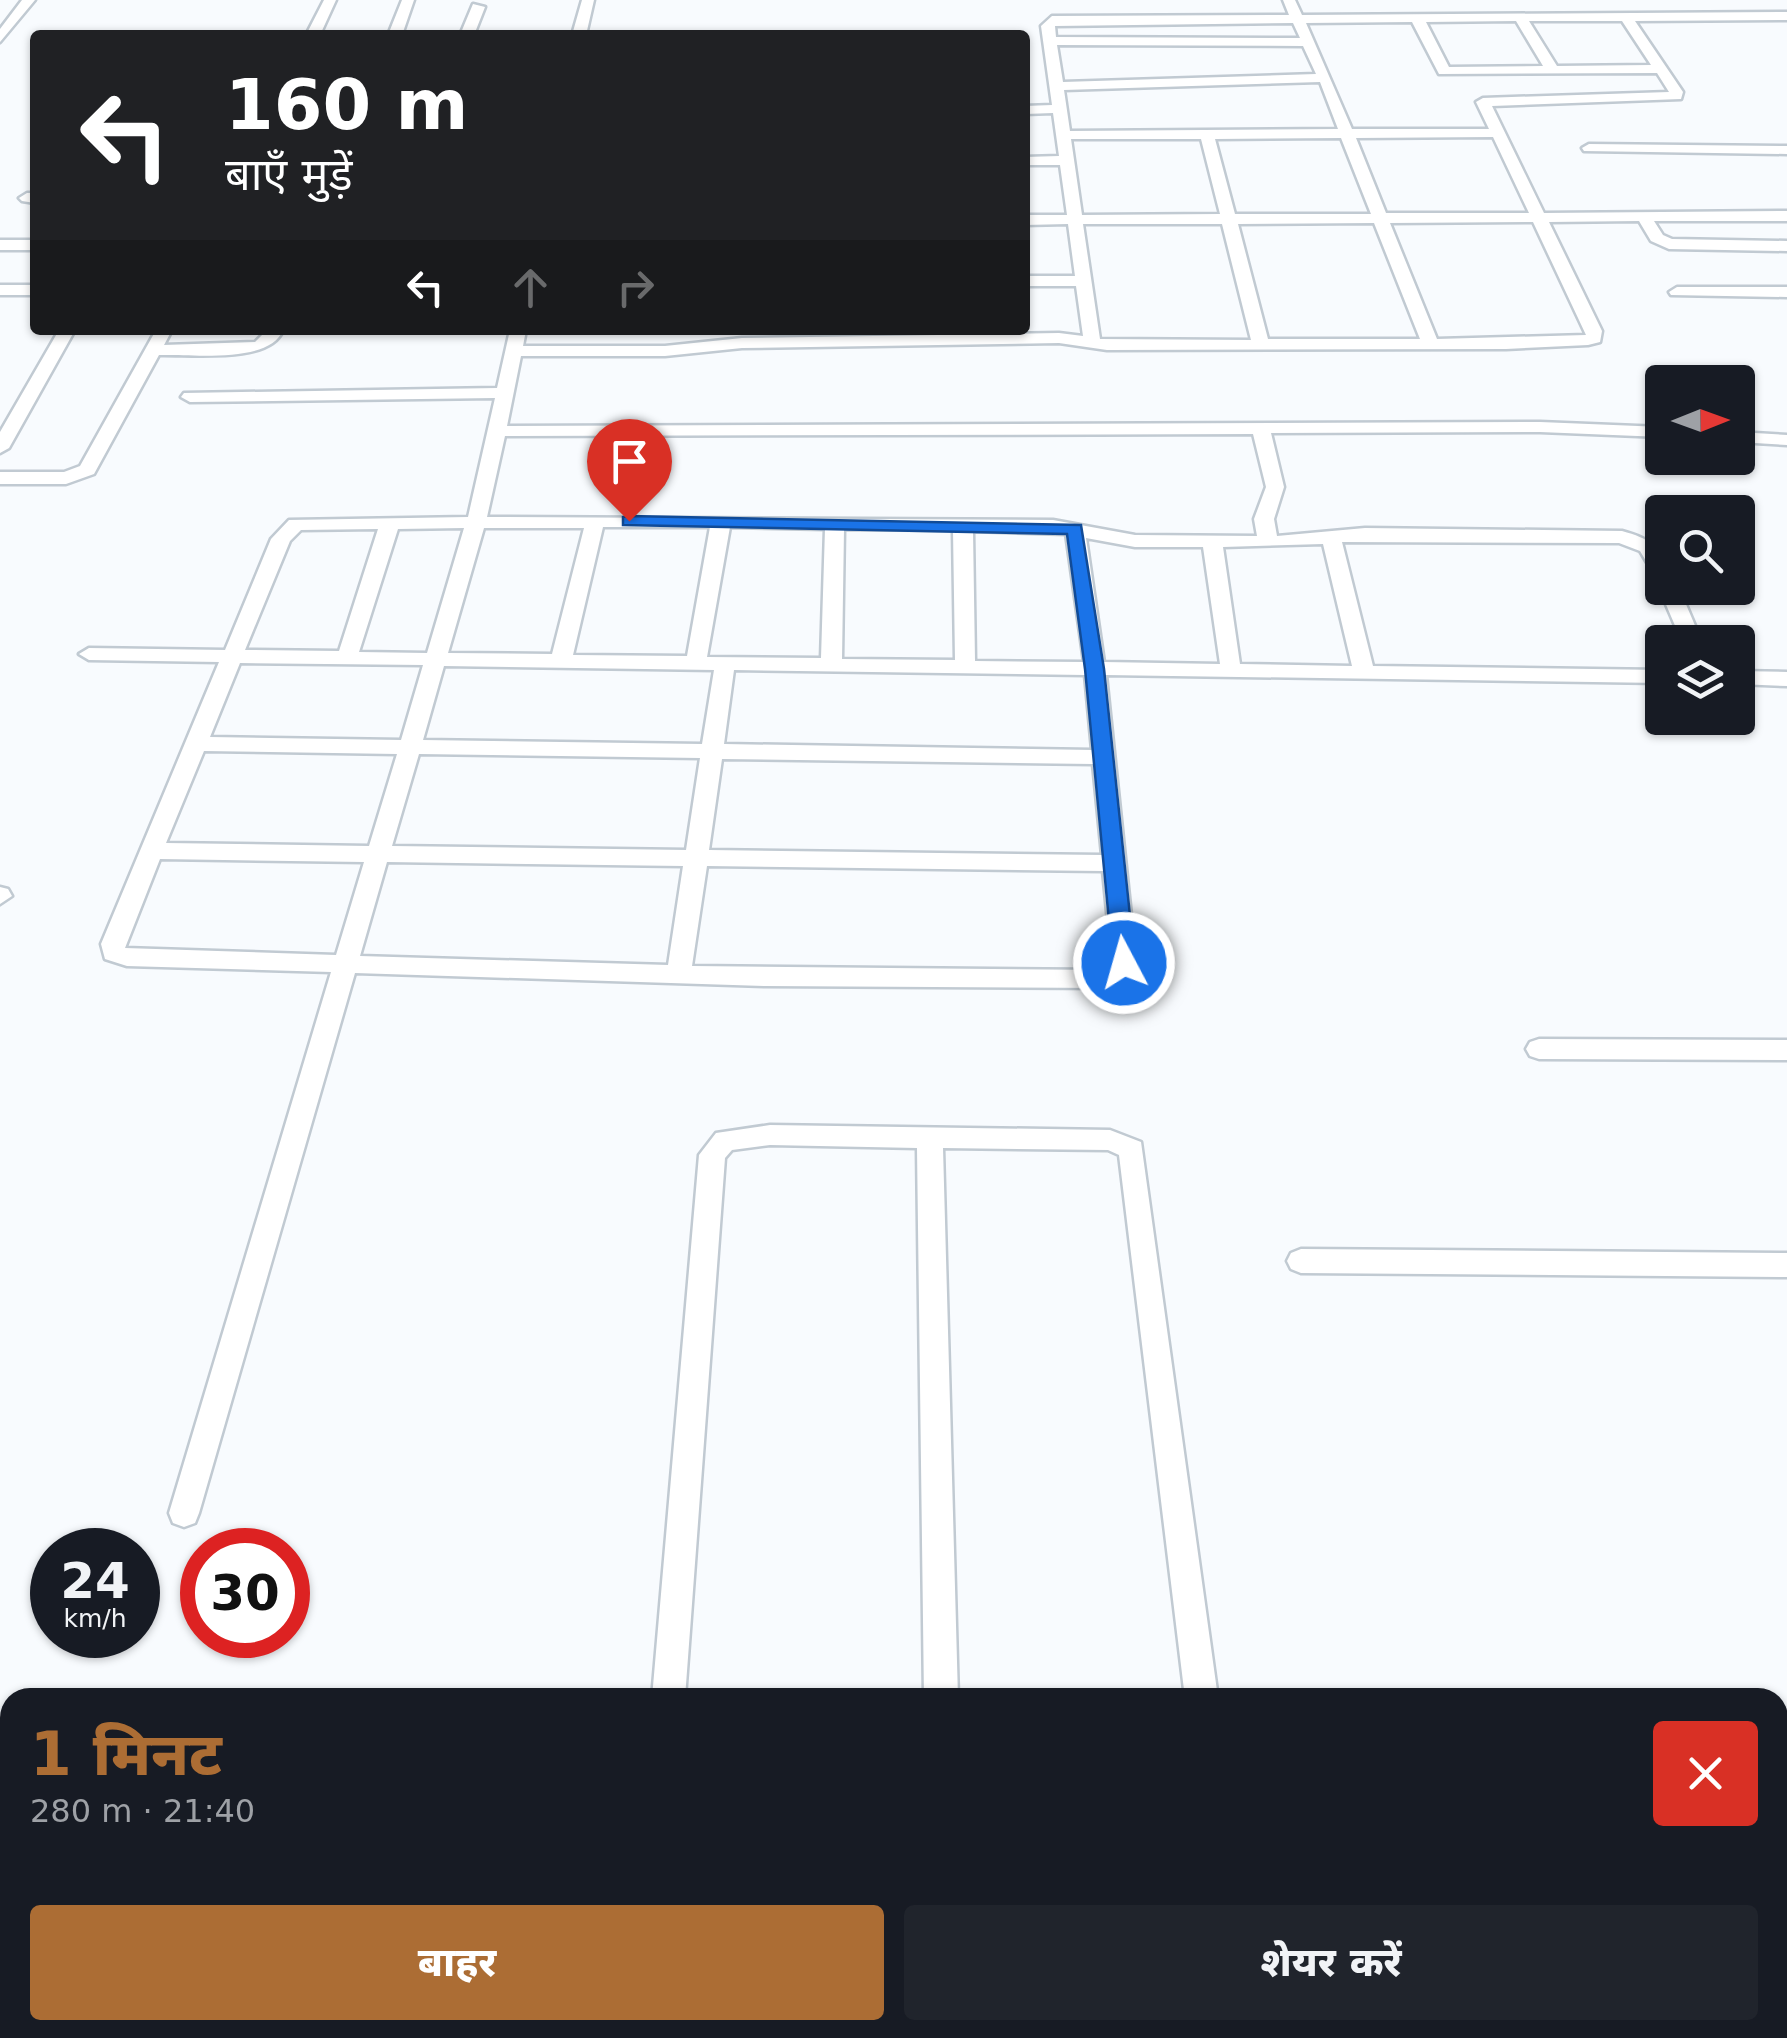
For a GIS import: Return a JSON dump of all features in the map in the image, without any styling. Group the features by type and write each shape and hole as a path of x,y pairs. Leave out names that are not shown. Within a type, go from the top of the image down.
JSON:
{"street":[{"path":"0,38 29,0"},
{"path":"315,30 330,0"},
{"path":"397,30 408,0"},
{"path":"580,30 588,0"},
{"path":"1161,0 1167,21"},
{"path":"1289,0 1325,78 1430,344"},
{"path":"1386,0 1395,20"},
{"path":"1458,0 1468,19"},
{"path":"1048,24 1057,20 1781,16 1774,0"},
{"path":"470,30 478,7"},
{"path":"1039,10 1048,24 1092,342"},
{"path":"512,351 665,352 742,343 1020,338 1092,342 1506,344 1594,338 1594,331 1482,102 1676,96 1626,18"},
{"path":"1520,19 1554,71"},
{"path":"1418,20 1444,71 1661,69"},
{"path":"1050,41 1308,42"},
{"path":"1056,86 1172,86 1222,78 1325,78"},
{"path":"1030,110 1060,110"},
{"path":"1063,135 1498,133"},
{"path":"1208,134 1261,344"},
{"path":"1589,148 1787,150"},
{"path":"1030,161 1066,160"},
{"path":"1643,216 1658,238 1669,244 1787,246"},
{"path":"1030,220 1787,216"},
{"path":"0,245 30,245"},
{"path":"1030,281 1084,281"},
{"path":"0,290 30,290"},
{"path":"1677,292 1787,292"},
{"path":"0,448 63,335"},
{"path":"0,478 66,478 87,470 162,335"},
{"path":"154,350 259,347 273,335"},
{"path":"184,1513 476,522 517,335"},
{"path":"190,397 504,393"},
{"path":"497,432 1540,427 1645,431"},
{"path":"1261,429 1275,487 1264,519 1268,542"},
{"path":"1755,437 1787,440"},
{"path":"561,661 595,521"},
{"path":"696,663 721,521"},
{"path":"830,666 835,522"},
{"path":"1075,529 1095,669 1124,963 1110,980 680,974 127,958 114,954 113,944 281,539 290,526 835,522 1075,529 1122,540 1268,542 1365,534 1622,537 1645,546"},
{"path":"347,658 390,523"},
{"path":"964,524 965,667"},
{"path":"1331,536 1364,672"},
{"path":"1212,542 1231,671"},
{"path":"89,654 1645,677"},
{"path":"680,974 725,664"},
{"path":"1755,678 1787,679"},
{"path":"196,744 1103,756"},
{"path":"152,851 1114,863"},
{"path":"1539,1049 1787,1050"},
{"path":"669,1688 712,1155 725,1140 735,1136 1110,1140 1132,1149 1201,1688"},
{"path":"930,1138 941,1688"},
{"path":"1301,1261 1787,1265"}],"route":[{"path":"629,521 1075,529 1095,669 1124,963"}]}
